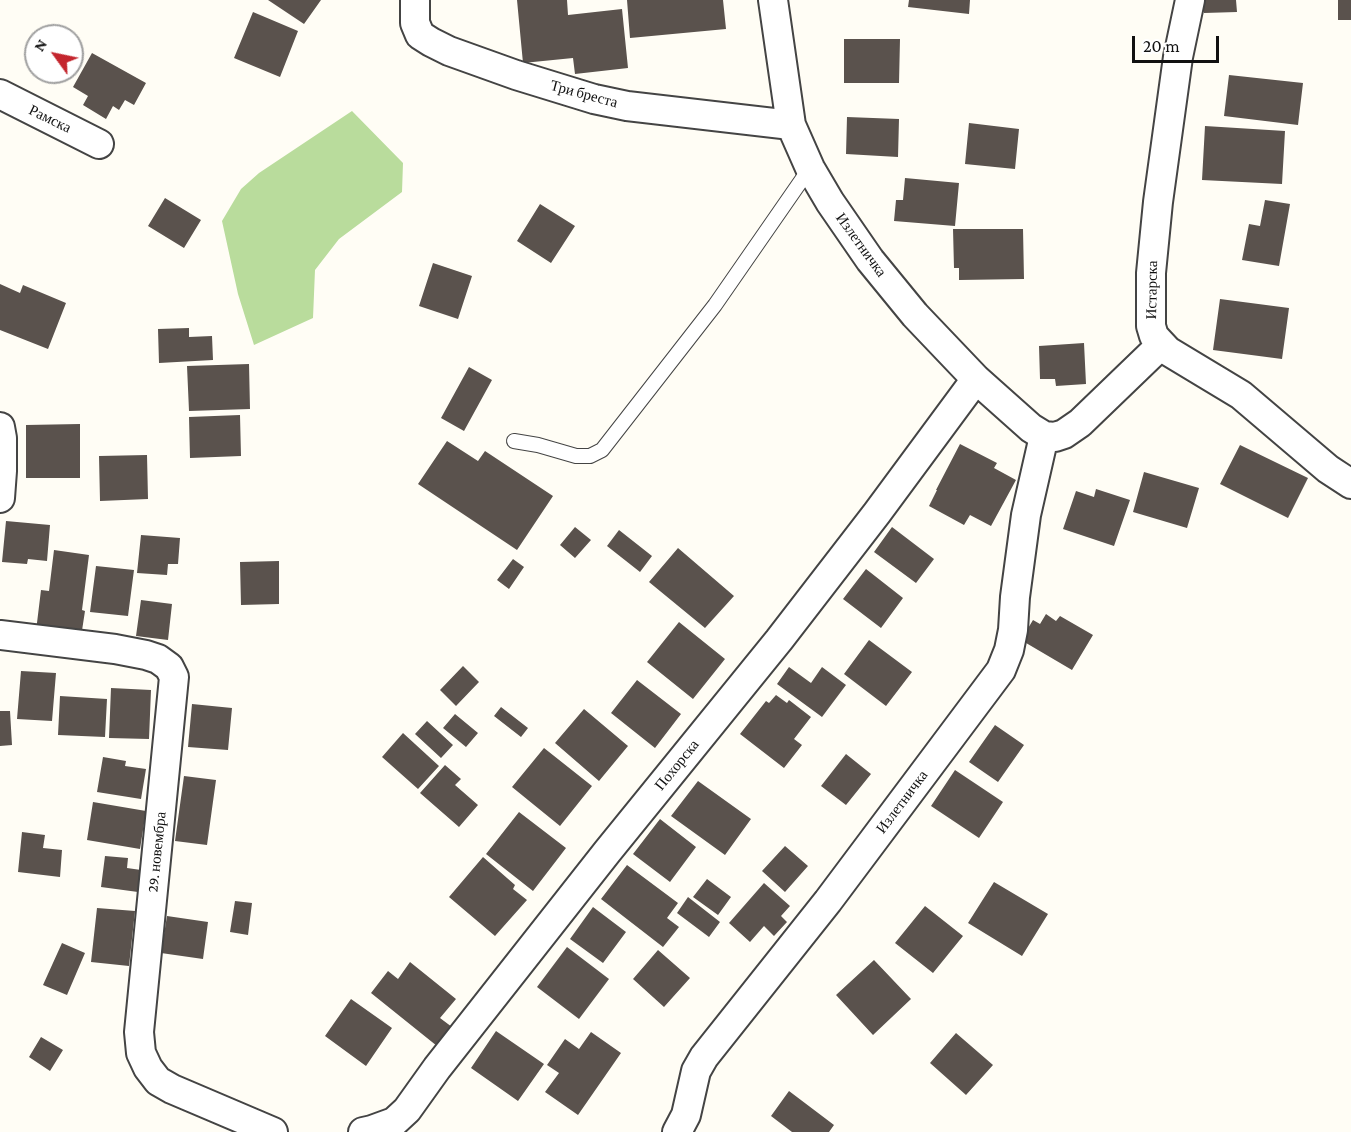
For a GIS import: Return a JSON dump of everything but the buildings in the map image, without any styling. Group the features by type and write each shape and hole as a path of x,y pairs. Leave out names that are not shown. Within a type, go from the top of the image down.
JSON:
{"street":[{"name":"Три бреста","path":"415,0 415,23 420,35 449,51 516,75 594,99 627,106 791,125"},
{"name":"Излетничка","path":"677,1132 686,1115 696,1071 705,1057 828,900 1001,670 1009,650 1026,515 1044,436 1031,428 976,379 915,315 870,260 830,202 810,168 791,125 773,0"},
{"name":"Истарска","path":"1161,345 1154,336 1151,326 1150,273 1178,57 1190,0"},
{"name":"Рамска","path":"0,94 99,144"},
{"path":"1044,436 1055,437 1064,434 1080,423 1161,345 1241,395 1328,469 1351,484"},
{"name":"Похорска","path":"363,1132 393,1127 407,1110 437,1068 578,889 779,640 976,379"},
{"path":"0,427 2,438 0,498"},
{"name":"29. новембра","path":"0,636 115,649 158,659 169,668 174,678 139,1032 141,1053 148,1068 158,1081 273,1132"}],"lane":[{"path":"514,441 576,456 590,456 602,450 715,305 810,168"}],"green space":[{"path":"352,111 403,163 402,192 339,239 315,270 313,318 254,345 238,294 222,221 241,189 259,173"}]}
